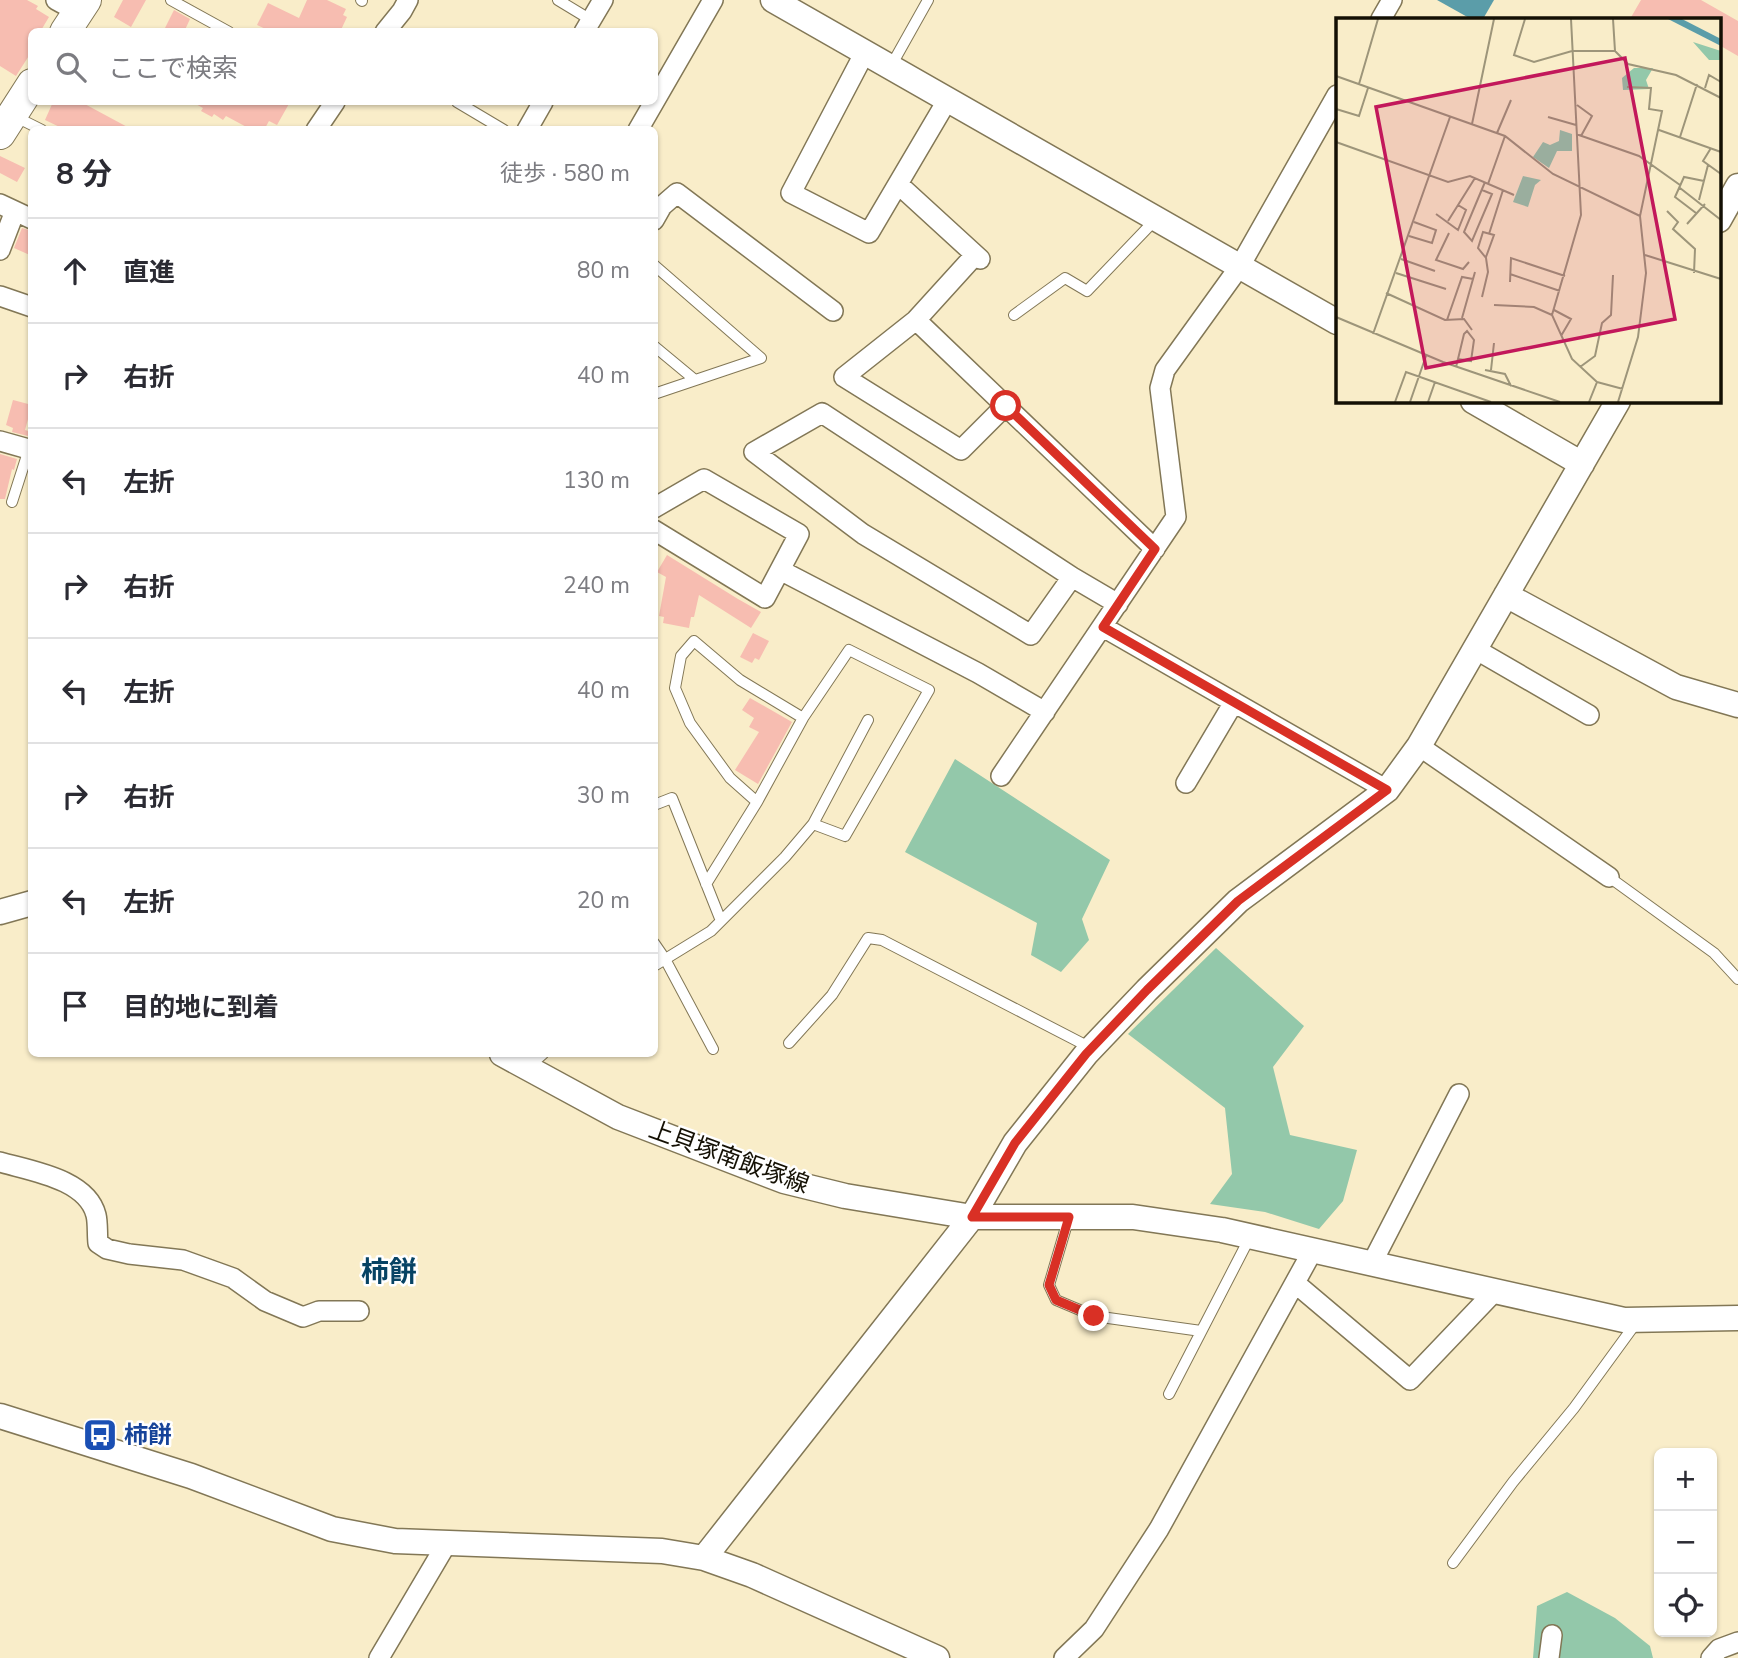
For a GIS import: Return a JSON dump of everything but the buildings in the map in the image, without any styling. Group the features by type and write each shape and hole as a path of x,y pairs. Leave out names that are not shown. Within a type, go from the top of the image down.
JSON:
{"main road":[{"path":"6,124 28,90"}],"street":[{"path":"388,28 408,0"},
{"path":"587,26 603,0"},
{"path":"658,95 713,0"},
{"path":"773,0 1336,322"},
{"path":"1382,18 1392,0"},
{"path":"865,52 791,193 869,233 948,99"},
{"path":"1001,776 1176,517 1160,388 1165,370 1240,266 1336,97"},
{"path":"319,126 333,105"},
{"path":"529,126 541,105"},
{"path":"640,126 652,105"},
{"path":"898,184 977,257 916,320 844,377 961,450 1006,406"},
{"path":"1720,218 1738,186"},
{"path":"658,208 677,193 833,311"},
{"path":"0,250 16,211"},
{"path":"0,296 28,306"},
{"path":"916,320 1155,549"},
{"path":"1475,402 1582,464"},
{"path":"704,1558 972,1217 1015,1143 1091,1048 1238,901 1387,790 1419,746 1617,402"},
{"path":"1072,577 1031,635 863,534 754,452 822,413 1072,577 1118,604"},
{"path":"0,440 28,449"},
{"path":"658,506 704,479 799,534 765,598 658,532"},
{"path":"780,570 978,673 1045,712"},
{"path":"1506,595 1676,687 1738,705"},
{"path":"1103,627 1387,790"},
{"path":"1475,649 1590,715"},
{"path":"1186,783 1234,702"},
{"path":"1419,746 1609,877"},
{"path":"0,912 28,903"},
{"name":"上貝塚南飯塚線","path":"535,1060 618,1117 784,1181 845,1196 972,1217 1133,1217 1222,1230 1624,1320 1738,1318"},
{"path":"1372,1263 1459,1094"},
{"path":"0,1162 67,1182 85,1195 96,1214 98,1242 107,1249 183,1260 233,1279 265,1301 303,1317 319,1311 359,1311"},
{"path":"1064,1658 1094,1629 1159,1529 1313,1250"},
{"path":"1295,1283 1410,1380 1495,1291"},
{"path":"0,1416 191,1476 332,1529 395,1541 662,1551 704,1558 752,1575 937,1658"},
{"path":"379,1658 447,1543"},
{"path":"1549,1658 1552,1635"},
{"path":"1711,1658 1719,1649 1738,1642"}],"lane":[{"path":"171,0 222,28"},
{"path":"558,0 587,26"},
{"path":"891,66 928,0"},
{"path":"462,105 497,126"},
{"path":"6,124 28,128"},
{"path":"1014,315 1065,278 1087,291 1156,218"},
{"path":"658,268 761,358 658,393"},
{"path":"658,349 695,380"},
{"path":"12,502 28,456"},
{"path":"757,802 730,778 690,723 675,688 681,656 694,641 740,681 803,718"},
{"path":"706,884 757,802 803,718 849,650 929,690 845,836 813,824"},
{"path":"658,964 711,932 785,858 813,824 868,720"},
{"path":"658,803 672,798 721,921"},
{"path":"1609,877 1714,953 1738,979"},
{"path":"789,1043 832,995 868,938 882,940 1091,1048"},
{"path":"658,949 713,1049"},
{"path":"1069,1217 1049,1285 1056,1300 1094,1316 1201,1331"},
{"path":"1169,1394 1250,1236"},
{"path":"1453,1563 1513,1482 1574,1408 1639,1319"}],"green space":[{"path":"955,759 1110,860 1082,919 1089,940 1061,972 1031,955 1037,923 905,852"},
{"path":"1216,948 1304,1026 1273,1067 1290,1135 1357,1150 1343,1201 1319,1229 1265,1212 1210,1204 1232,1174 1225,1108 1128,1034"},
{"path":"1567,1592 1615,1618 1650,1646 1653,1658 1533,1658 1537,1606"}],"water":[{"path":"1437,0 1494,0 1484,18 1469,18"}],"place":[{"name":"柿餅","path":"100,1435"}],"district":[{"name":"柿餅","path":"389,1271"}],"route":[{"path":"1006,406 1155,549 1103,627 1387,790 1238,901 1147,990 1086,1054 1015,1143 972,1217 1069,1217 1049,1285 1056,1300 1094,1316"}]}
